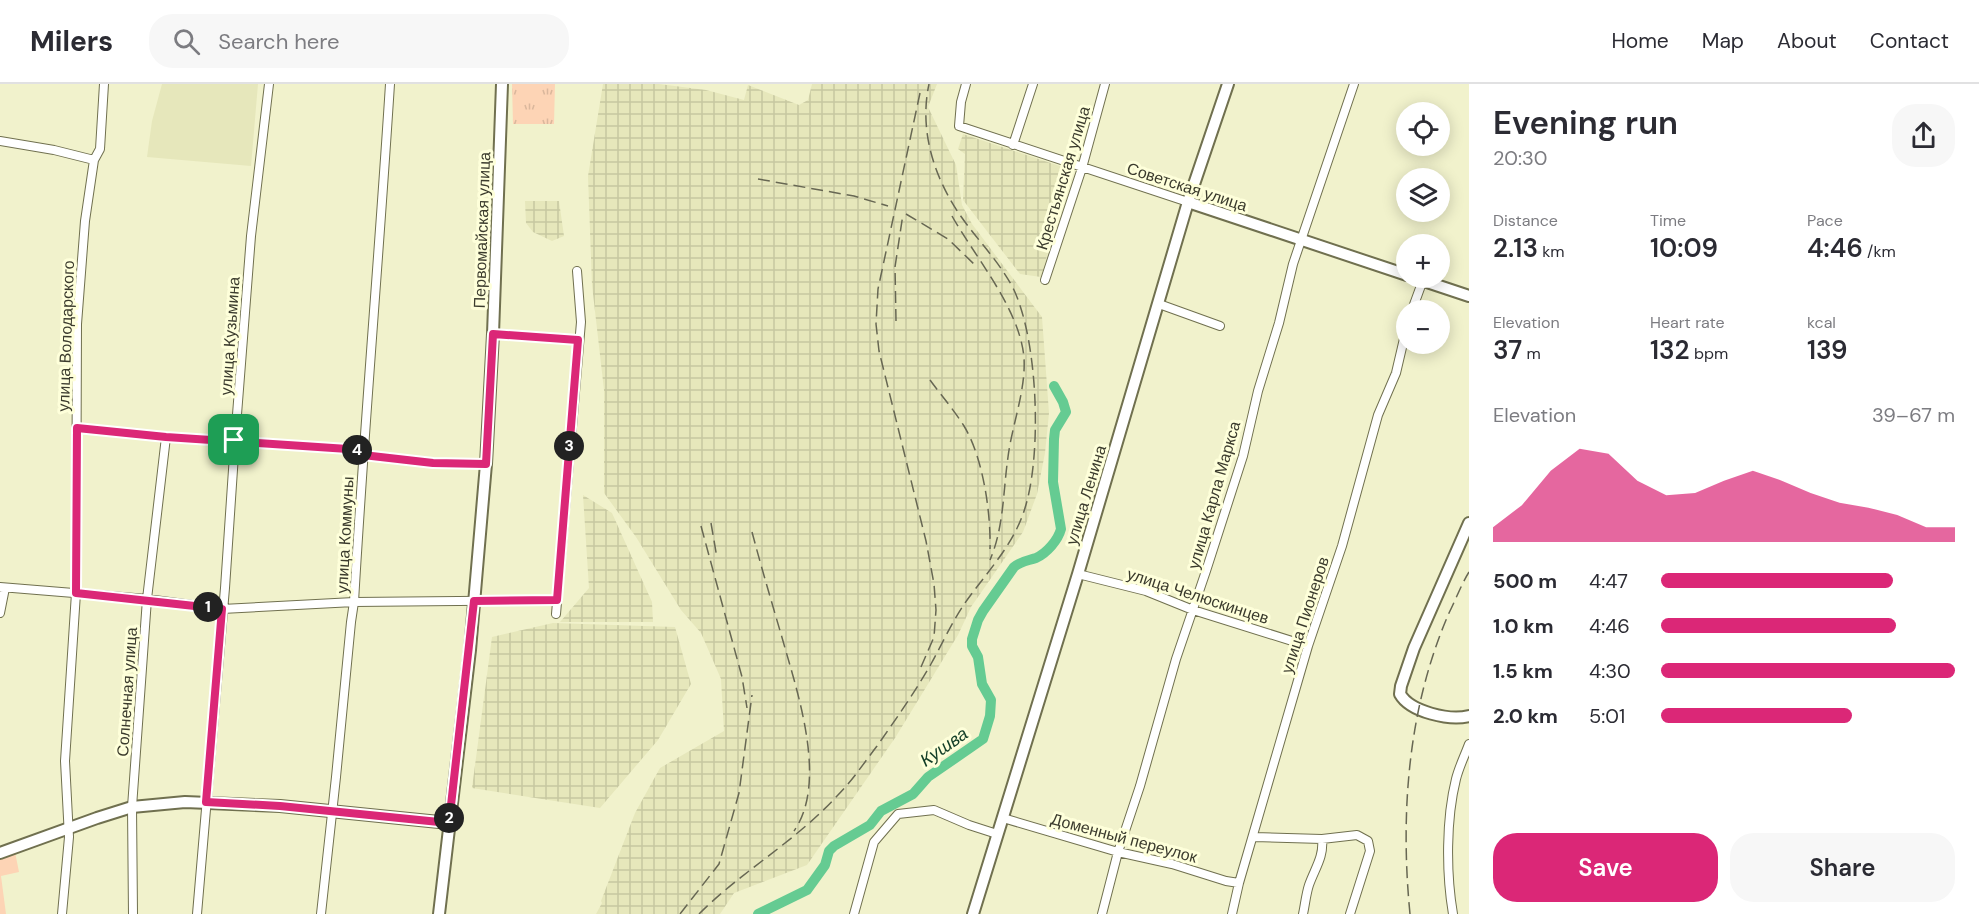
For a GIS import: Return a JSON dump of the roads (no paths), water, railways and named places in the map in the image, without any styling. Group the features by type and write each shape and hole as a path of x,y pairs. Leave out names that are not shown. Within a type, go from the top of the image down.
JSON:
{"main road":[{"name":"Первомайская улица","path":"439,914 474,601 486,464 502,84"},
{"name":"улица Ленина","path":"973,914 1078,574 1188,202 1228,84"},
{"name":"Советская улица","path":"1188,202 1396,271"},
{"path":"1445,288 1469,296"},
{"path":"1469,523 1414,648 1400,694 1410,706 1419,710 1450,718 1469,716"},
{"path":"0,853 132,807 176,802 270,805 449,823"}],"street":[{"name":"улица Володарского","path":"62,914 69,837 65,761 76,593 76,324 85,221 94,160 100,149 104,84"},
{"name":"улица Кузьмина","path":"197,914 225,588 234,440 251,236 269,84"},
{"name":"улица Коммуны","path":"321,914 354,602 390,84"},
{"name":"Советская улица","path":"966,84 961,102 959,126 1188,202"},
{"path":"1013,144 1032,84"},
{"name":"Крестьянская улица","path":"1045,280 1082,168 1105,84"},
{"name":"улица Карла Маркса","path":"1102,914 1118,852 1140,786 1173,669 1242,456 1301,241 1354,84"},
{"path":"0,141 54,150 94,160"},
{"path":"556,614 581,322 577,271"},
{"path":"1159,304 1220,326"},
{"path":"493,334 578,340"},
{"name":"улица Пионеров","path":"1233,914 1239,883 1308,646 1342,546 1378,416 1396,373 1400,354"},
{"path":"77,428 166,437 234,440 363,453 433,463 486,464"},
{"name":"Солнечная улица","path":"133,914 132,807 147,599 166,437"},
{"name":"улица Челюскинцев","path":"1078,574 1146,591 1193,610 1308,646"},
{"path":"0,613 2,588 147,599 222,609 354,602 557,600"},
{"path":"1453,914 1449,886 1449,830 1456,779 1469,744"},
{"path":"854,914 874,842 898,814 934,810 997,834"},
{"name":"Доменный переулок","path":"1002,818 1118,852 1239,883"},
{"path":"1254,837 1357,836 1368,841 1370,851 1350,914"},
{"path":"1303,914 1309,885 1321,860 1322,838"}],"waterway":[{"name":"Кушва","path":"758,914 807,890 825,865 829,851 834,846 870,825 881,811 913,794 928,777 983,739 990,716 991,700 982,684 978,657 972,646 978,620 1014,567 1048,550 1061,529 1053,482 1054,439 1055,430 1066,412 1054,386"}],"railway":[{"path":"699,914 821,812 853,778 918,685 960,610 1007,546 1025,508 1034,458 1035,429 1033,368 1028,338 1014,290 957,211 939,177 928,141 926,103 929,84"},
{"path":"920,93 878,289 876,324 879,351 926,541 934,584 936,610 934,637 921,667"},
{"path":"758,179 854,196 888,206"},
{"path":"896,321 895,267 903,214"},
{"path":"906,214 948,239 976,266"},
{"path":"952,216 1006,302 1021,340 1024,358 1023,382 1006,470 1001,522 990,560"},
{"path":"930,380 964,426 976,453 987,502 990,549"},
{"path":"711,523 717,558"},
{"path":"701,526 742,677 747,708"},
{"path":"752,532 801,707 806,734 809,787 804,810 794,831"},
{"path":"1410,914 1406,838 1407,799 1416,723 1435,649 1469,572"},
{"path":"680,914 719,864 739,793 752,695"}]}
